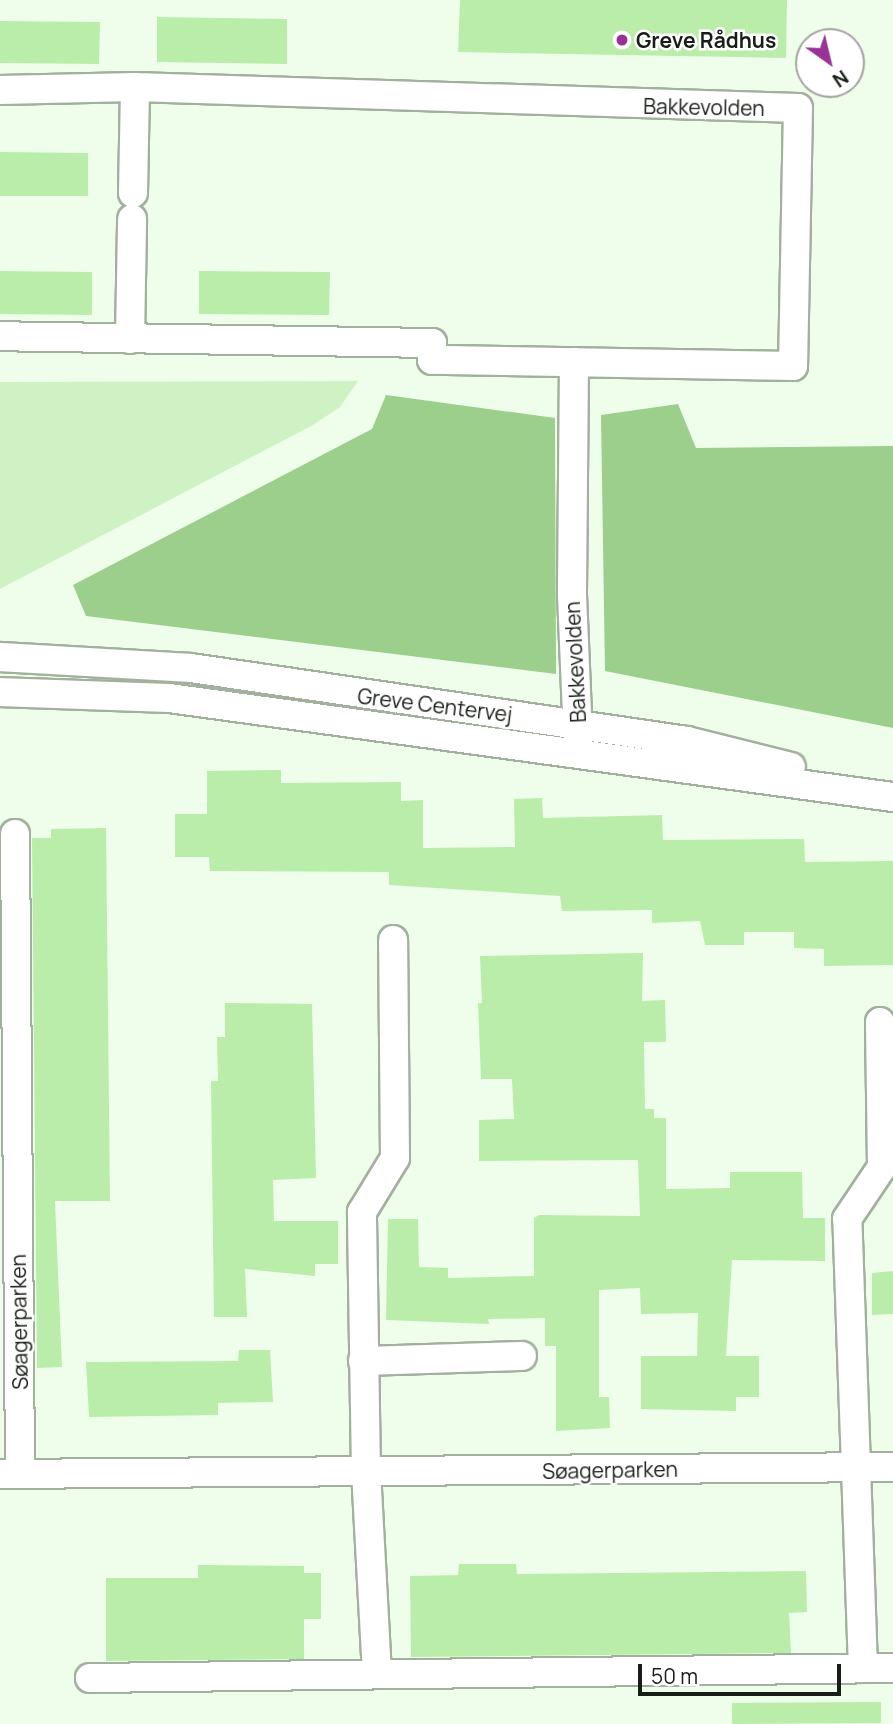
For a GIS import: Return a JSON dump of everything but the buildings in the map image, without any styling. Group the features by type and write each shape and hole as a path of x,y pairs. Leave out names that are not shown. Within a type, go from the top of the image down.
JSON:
{"street":[{"name":"Bakkevolden","path":"0,90 135,87 798,108 793,366 432,360 432,343 0,336"},
{"path":"130,338 135,87"},
{"name":"Bakkevolden","path":"574,362 572,595 579,753"},
{"name":"Greve Centervej","path":"0,657 191,668 578,724 768,759 864,791"},
{"name":"Greve Centervej","path":"0,692 169,698 893,797"},
{"name":"Søagerparken","path":"15,834 10,1474 893,1467"},
{"path":"377,1674 366,1473 362,1212 395,1158 393,940"},
{"path":"863,1668 847,1219 882,1167 880,1022"},
{"path":"363,1361 522,1356"},
{"path":"90,1678 893,1668"}],"green space":[{"path":"358,381 340,407 313,425 0,589 0,382"},
{"path":"386,395 555,418 556,674 86,616 73,585 372,429"},
{"path":"678,404 696,448 893,446 893,728 605,671 601,415"}],"place":[{"name":"Greve Rådhus","path":"622,40"}]}
